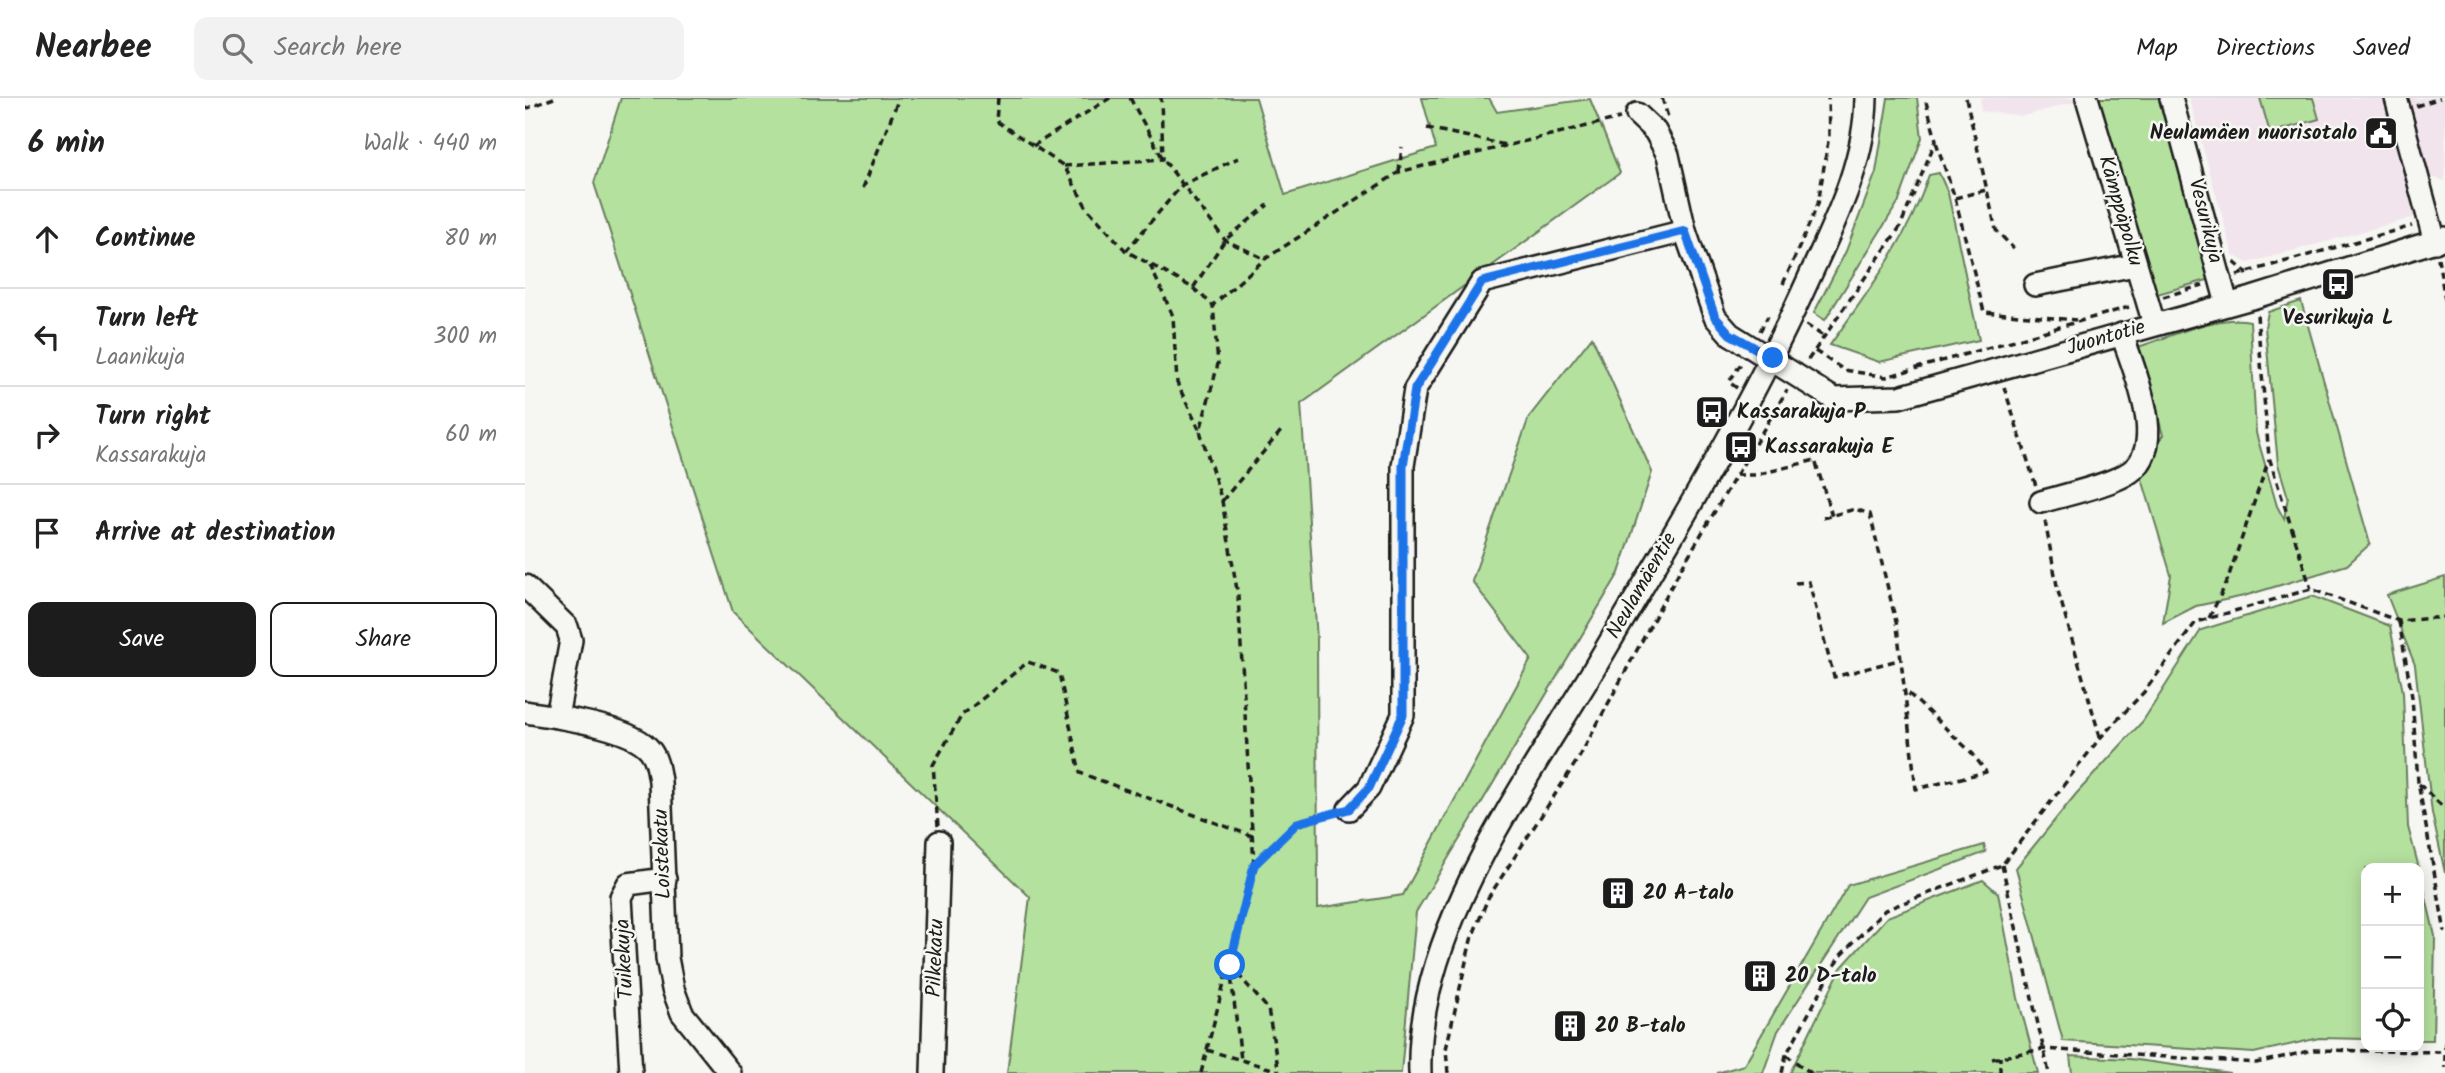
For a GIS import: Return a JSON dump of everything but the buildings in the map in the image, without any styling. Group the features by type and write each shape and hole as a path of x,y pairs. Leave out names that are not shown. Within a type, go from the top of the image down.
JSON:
{"street":[{"name":"Neulamäentie","path":"1420,1073 1424,1010 1435,967 1474,872 1773,358 1847,193 1858,154 1866,98"},
{"name":"Kämppäpolku","path":"2087,98 2154,324"},
{"name":"Vesurikuja","path":"2171,98 2227,304"},
{"path":"2398,104 2428,221 2440,240"},
{"name":"Juontotie","path":"1637,114 1655,131 1668,155 1685,231 1715,317 1730,334 1773,358 1808,386 1834,399 1899,397 2252,298 2440,240"},
{"path":"1349,809 1369,788 1403,715 1403,466 1415,389 1482,282 1685,231"},
{"path":"2035,285 2135,265"},
{"path":"2041,502 2130,472 2147,447 2149,427 2122,334"},
{"path":"525,586 567,627 571,640 557,717"},
{"name":"Loistekatu","path":"525,712 631,735 649,748 657,763 660,781 667,958 673,989 683,1013 730,1073"},
{"name":"Pilkekatu","path":"932,1073 939,842"},
{"name":"Tuikekuja","path":"631,1073 621,897 628,884 665,879"}],"path":[{"path":"525,109 554,98"},
{"path":"863,188 899,98"},
{"path":"998,98 996,121 1064,166 1087,208 1126,251 1193,288 1213,306 1218,364 1200,431"},
{"path":"1033,146 1110,98"},
{"path":"1130,98 1163,159 1225,240 1265,259"},
{"path":"1161,98 1163,159"},
{"path":"1779,293 1818,204 1829,135 1828,98"},
{"path":"1925,98 1935,140 1955,198 1984,312 2079,320"},
{"path":"1966,98 1996,230 2014,249"},
{"path":"2398,104 2440,98"},
{"path":"1213,306 1265,259 1399,172 1637,114"},
{"path":"1427,128 1508,145"},
{"path":"1448,1073 1446,1049 1471,940 1488,898 1580,756 1736,475 1797,375 1900,227 1935,140"},
{"path":"1399,172 1402,147"},
{"path":"1126,251 1182,185 1238,158"},
{"path":"1064,166 1163,159"},
{"path":"1955,198 1986,190"},
{"path":"1193,288 1225,240 1268,205"},
{"path":"1815,351 1844,370 1886,377 2428,221"},
{"path":"2440,240 2445,300"},
{"path":"1149,263 1173,316 1177,383 1200,431 1222,501 1238,596 1254,865 1201,1073"},
{"path":"2246,272 2257,318 2269,457 2311,589"},
{"path":"1750,396 1729,382 1774,306"},
{"path":"2004,385 2041,502 2059,591 2100,738"},
{"path":"1222,501 1281,431"},
{"path":"2209,618 2226,583 2269,457"},
{"path":"1736,475 1756,475 1815,460 1832,516"},
{"path":"1823,518 1855,509 1870,514 1897,626 1916,789 1986,772 1973,754 1906,691"},
{"path":"1794,583 1808,582 1834,677 1902,659"},
{"path":"1782,1073 1786,1055 1840,956 1885,910 2002,865 2100,738 2144,692 2196,622 2311,589 2399,621 2445,617"},
{"path":"2399,621 2412,697 2418,782 2445,932"},
{"path":"939,842 933,765 962,715 1028,662 1059,673 1080,774 1252,836"},
{"path":"2418,782 2445,810"},
{"path":"1254,865 1297,823 1349,809"},
{"path":"2002,865 2049,1073"},
{"path":"1230,965 1241,1060"},
{"path":"1207,1050 1279,1072 1268,1009 1230,965"},
{"path":"2445,1042 2445,1068"},
{"path":"1992,1059 2043,1049 2256,1063 2314,1051 2445,1052"},
{"path":"1786,1055 1811,1073"},
{"path":"2000,1057 2000,1073"}],"shaded area":[{"path":"1981,98 2091,98 2089,104 2075,102 2023,116 1981,111"},
{"path":"2189,98 2382,98 2415,217 2248,263 2233,255"},
{"path":"2407,98 2445,98 2445,181 2429,176"}],"green space":[{"path":"621,98 1256,98 1285,195 1436,148 1422,98 1489,98 1497,112 1590,99 1620,173 1301,404 1317,640 1318,908 1403,895 1531,659 1472,581 1529,417 1592,337 1652,472 1619,573 1416,912 1401,1073 1007,1073 1030,897 733,612 594,183"},
{"path":"1888,98 1917,98 1922,138 1899,201 1825,320 1814,313 1846,251 1876,172"},
{"path":"2093,98 2161,98 2211,279 2150,296"},
{"path":"2260,98 2313,98 2319,119 2270,133"},
{"path":"1939,173 1948,193 1979,340 1879,362 1830,345 1899,243 1929,175"},
{"path":"2301,301 2370,544 2347,565 2244,596 2196,606 2163,623 2171,575 2140,472 2163,435 2138,347 2208,324 2250,321 2256,433 2277,506 2284,519 2288,497 2278,464 2265,327 2268,312"},
{"path":"2445,577 2445,873 2432,813 2415,665 2387,595"},
{"path":"2312,596 2390,626 2403,692 2408,827 2418,863 2361,863 2361,1039 2319,1038 2254,1053 2063,1041 2016,868 2076,794 2143,721 2201,630"},
{"path":"1984,845 1986,852 1865,897 1778,1031 1763,1073 1717,1073 1744,1065 1848,885"},
{"path":"1983,880 1998,893 2018,998 2038,1073 1790,1073 1841,968 1887,917"},
{"path":"2424,889 2435,936 2433,1040 2424,1040"},
{"path":"2070,1056 2130,1059 2230,1073 2072,1073"}],"place":[{"name":"Neulamäen nuorisotalo","path":"2381,133"},
{"name":"Vesurikuja L","path":"2338,284"},
{"name":"Kassarakuja P","path":"1712,412"},
{"name":"Kassarakuja E","path":"1741,447"},
{"name":"20 A-talo","path":"1618,893"},
{"name":"20 D-talo","path":"1760,976"},
{"name":"20 B-talo","path":"1570,1026"}],"route":[{"path":"1230,965 1254,865 1297,823 1349,809 1369,788 1397,736 1403,715 1403,466 1415,389 1482,282 1685,231 1702,287 1715,317 1730,334 1773,358"}]}
